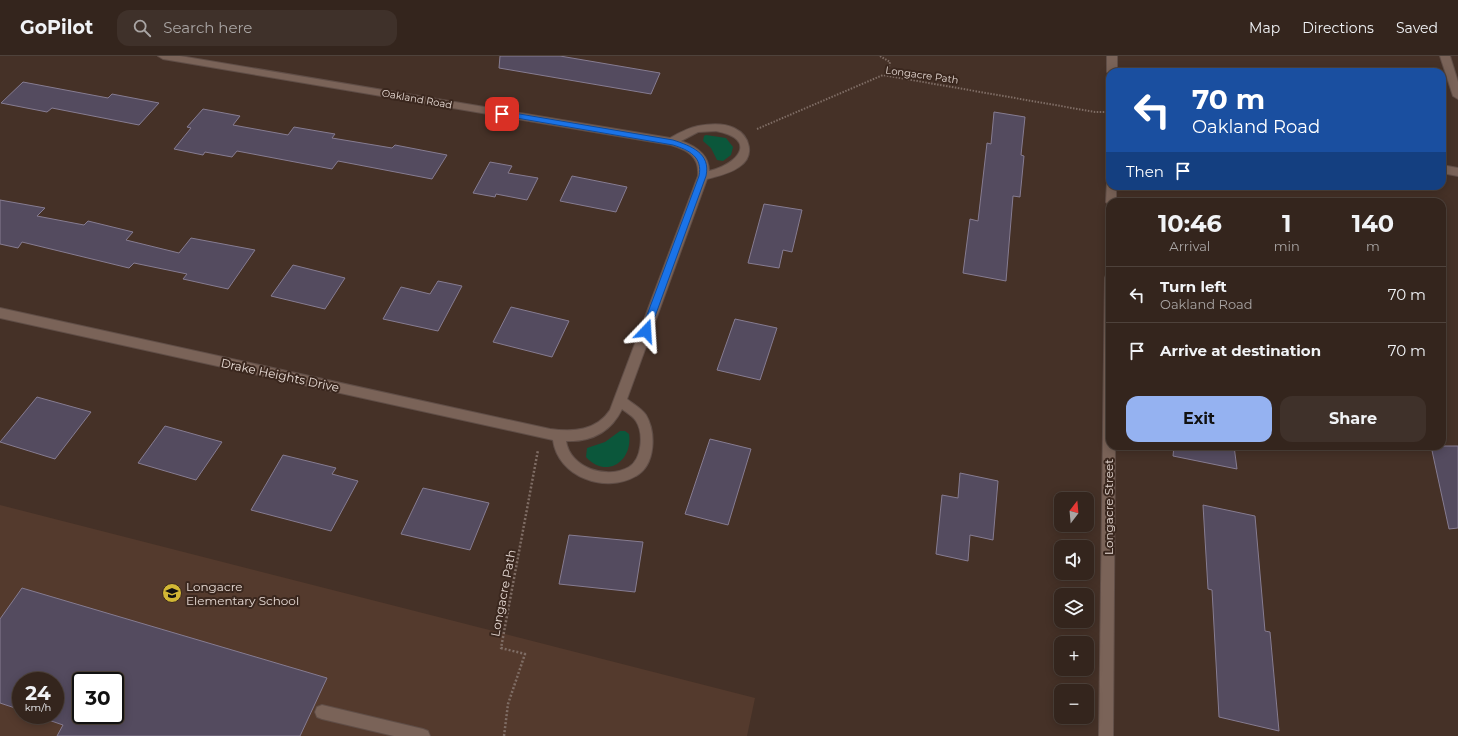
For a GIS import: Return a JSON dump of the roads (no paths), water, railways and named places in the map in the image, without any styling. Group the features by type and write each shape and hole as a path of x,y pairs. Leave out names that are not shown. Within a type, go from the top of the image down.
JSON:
{"street":[{"name":"Oakland Road","path":"163,56 671,142 689,148 697,153 702,159 702,176 620,401 609,421 596,431"},
{"path":"1112,56 1112,68"},
{"path":"1445,56 1458,96"},
{"path":"671,142 697,129 713,128 732,131 742,136 746,145 745,154 738,165 719,174 702,176"},
{"path":"1446,170 1458,172"},
{"name":"Drake Heights Drive","path":"0,313 541,433 560,436 579,436 596,431"},
{"path":"560,436 562,453 577,468 589,475 606,478 617,477 633,471 644,458 648,438 641,418 620,401"},
{"name":"Longacre Street","path":"1106,736 1108,450"}],"lane":[{"path":"322,712 423,736"}],"place":[{"name":"Longacre Elementary School","path":"172,593"}]}
